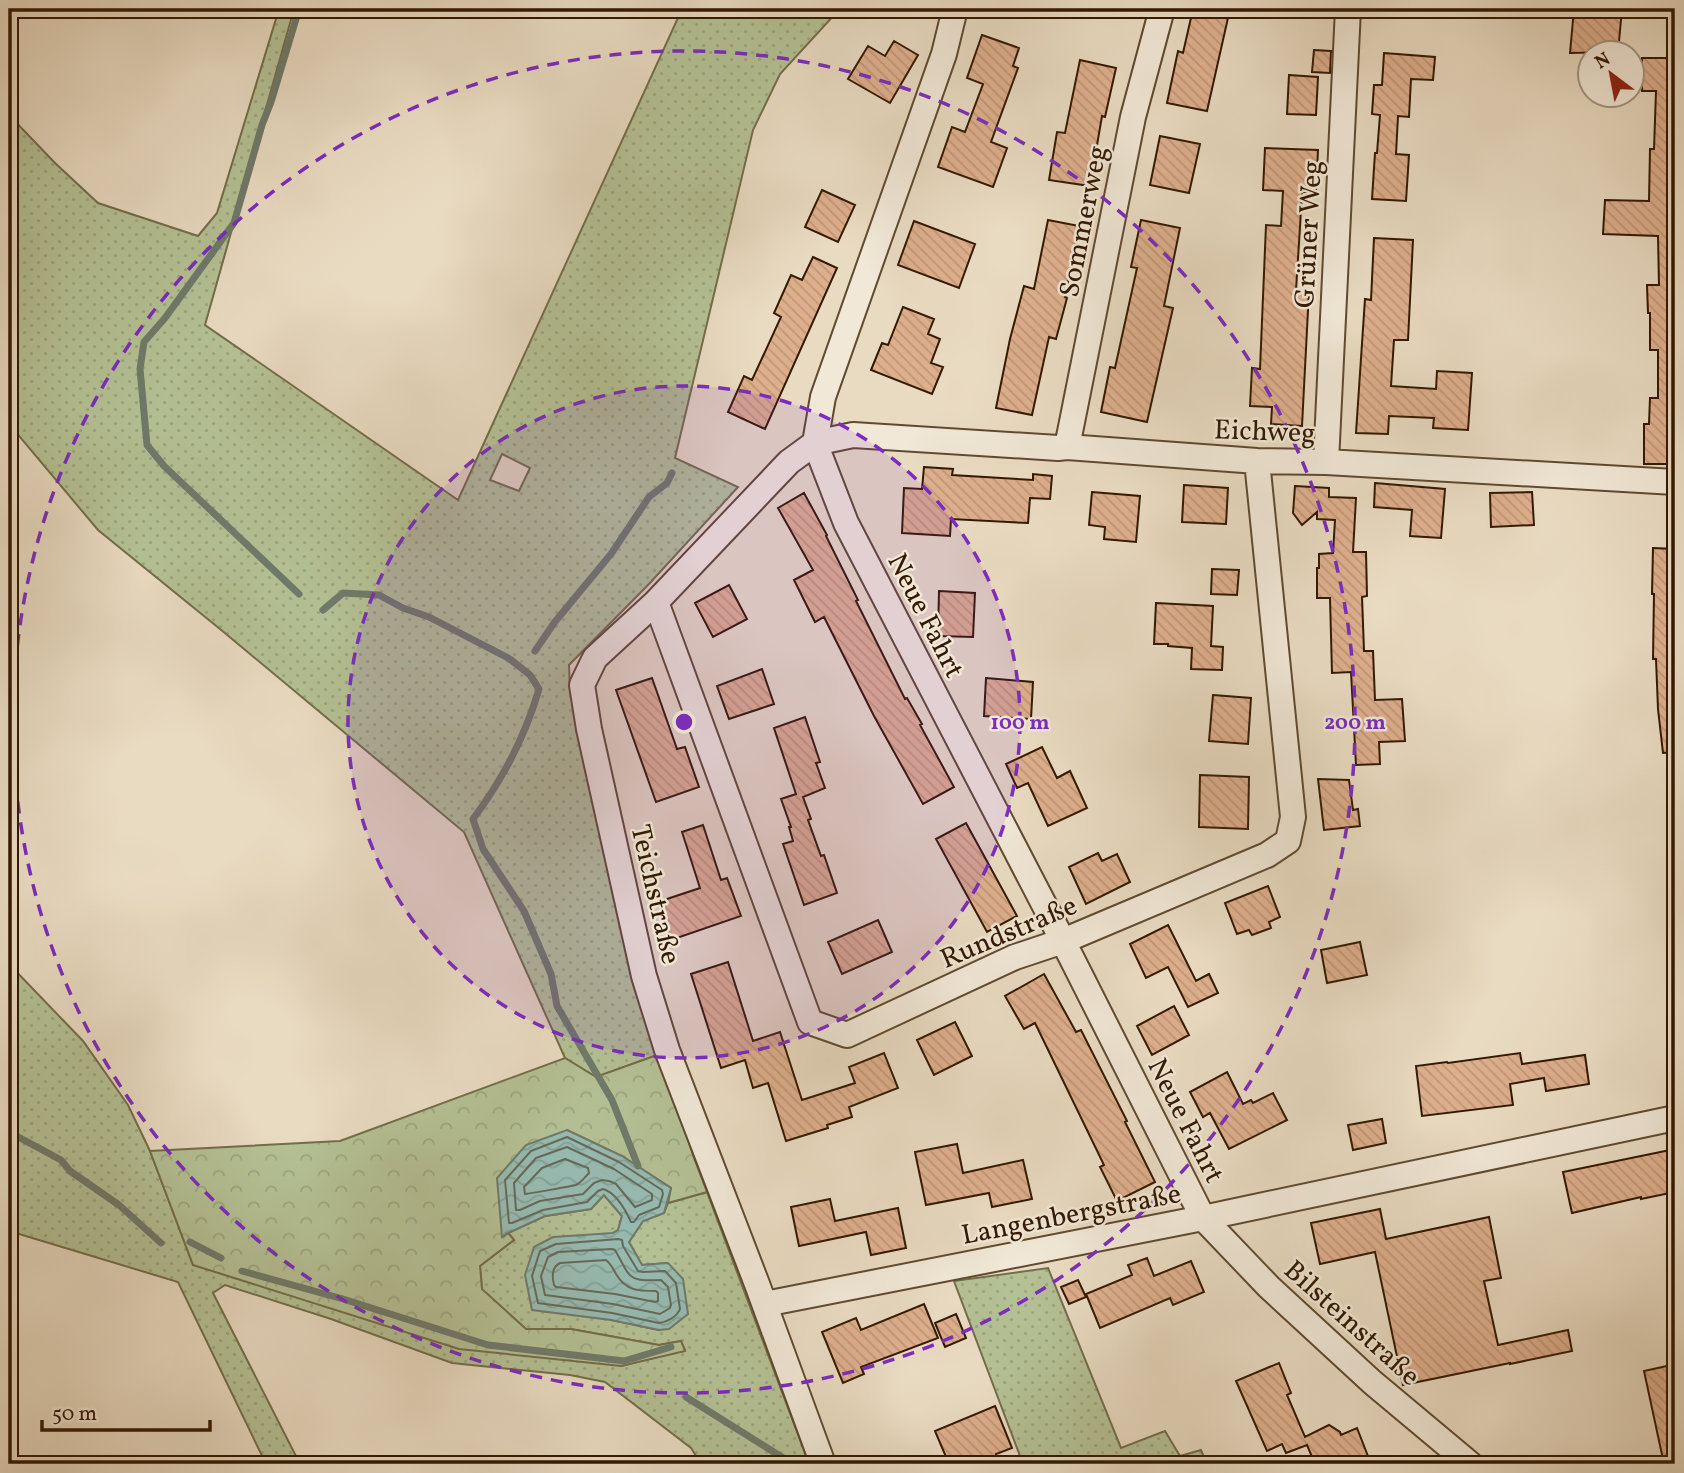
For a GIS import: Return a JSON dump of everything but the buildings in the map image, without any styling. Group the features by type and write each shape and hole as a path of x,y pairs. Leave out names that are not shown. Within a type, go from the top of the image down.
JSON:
{"street":[{"path":"815,443 823,397 944,54 955,9"},
{"name":"Sommerweg","path":"1067,447 1133,117 1162,9"},
{"name":"Grüner Weg","path":"1326,462 1348,9"},
{"name":"Teichstraße","path":"823,1464 765,1304 667,1050 644,976 582,685 595,658 656,602 789,462 815,443 853,435"},
{"name":"Eichweg","path":"853,435 1256,461 1326,462 1675,482"},
{"name":"Neue Fahrt","path":"815,443 846,523 1203,1217"},
{"name":"Rundstraße","path":"656,602 810,1022 847,1035 1015,957 1063,941 1267,855 1288,841 1293,817 1256,461"},
{"name":"Langenbergstraße","path":"765,1304 1203,1217 1675,1118"},
{"name":"Bilsteinstraße","path":"1203,1217 1278,1296 1372,1382 1470,1464"}],"green space":[{"path":"279,9 294,9 205,325 458,500 682,9 828,9 836,13 780,74 753,130 675,458 738,487 649,584 569,665 570,692 637,984 660,1054 596,1077 565,1058 464,832 98,530 9,424 9,115 98,203 198,236 217,213","holes":["502,454 530,468 519,491 490,480"]},
{"path":"9,964 83,1041 128,1105 150,1151 193,1265 621,1366 685,1350 681,1341 659,1345 571,1329 526,1329 482,1290 480,1266 514,1240 508,1233 545,1216 591,1209 604,1195 622,1216 618,1230 613,1233 611,1320 659,1330 667,1263 642,1265 629,1242 643,1221 664,1213 668,1203 707,1192 809,1464 701,1464 691,1448 605,1382 570,1375 452,1363 331,1319 225,1285 213,1293 300,1464 266,1464 178,1282 9,1231"},
{"path":"660,1054 707,1192 668,1203 671,1188 622,1156 567,1130 503,1237 508,1233 514,1240 480,1266 482,1289 526,1329 571,1329 659,1345 681,1341 685,1351 621,1366 459,1349 193,1265 150,1151 340,1141 565,1058 596,1077"},
{"path":"1048,1268 1121,1448 1165,1431 1180,1456 1201,1450 1207,1464 1023,1464 954,1281"}],"water":[{"path":"567,1130 622,1156 671,1188 664,1213 643,1221 629,1242 642,1265 668,1263 683,1279 688,1314 669,1329 659,1330 611,1320 532,1310 525,1275 534,1247 553,1237 613,1233 618,1230 622,1216 604,1195 591,1209 545,1216 502,1237 497,1178 526,1145"}],"waterway":[{"path":"299,9 234,223 165,318 144,342 140,369 147,445 164,466 299,594"},
{"path":"535,651 554,623 611,554 649,497 667,483 672,473"},
{"path":"323,610 343,593 379,595 403,608 429,617 510,659 530,675 539,689 512,757 473,819 483,849 524,911 551,974 557,1006 612,1100 638,1166"},
{"path":"9,1132 61,1160 70,1171 119,1205 161,1243"},
{"path":"190,1242 221,1258"},
{"path":"242,1271 343,1299 488,1345 624,1361 671,1347"},
{"path":"686,1397 789,1464"}]}
